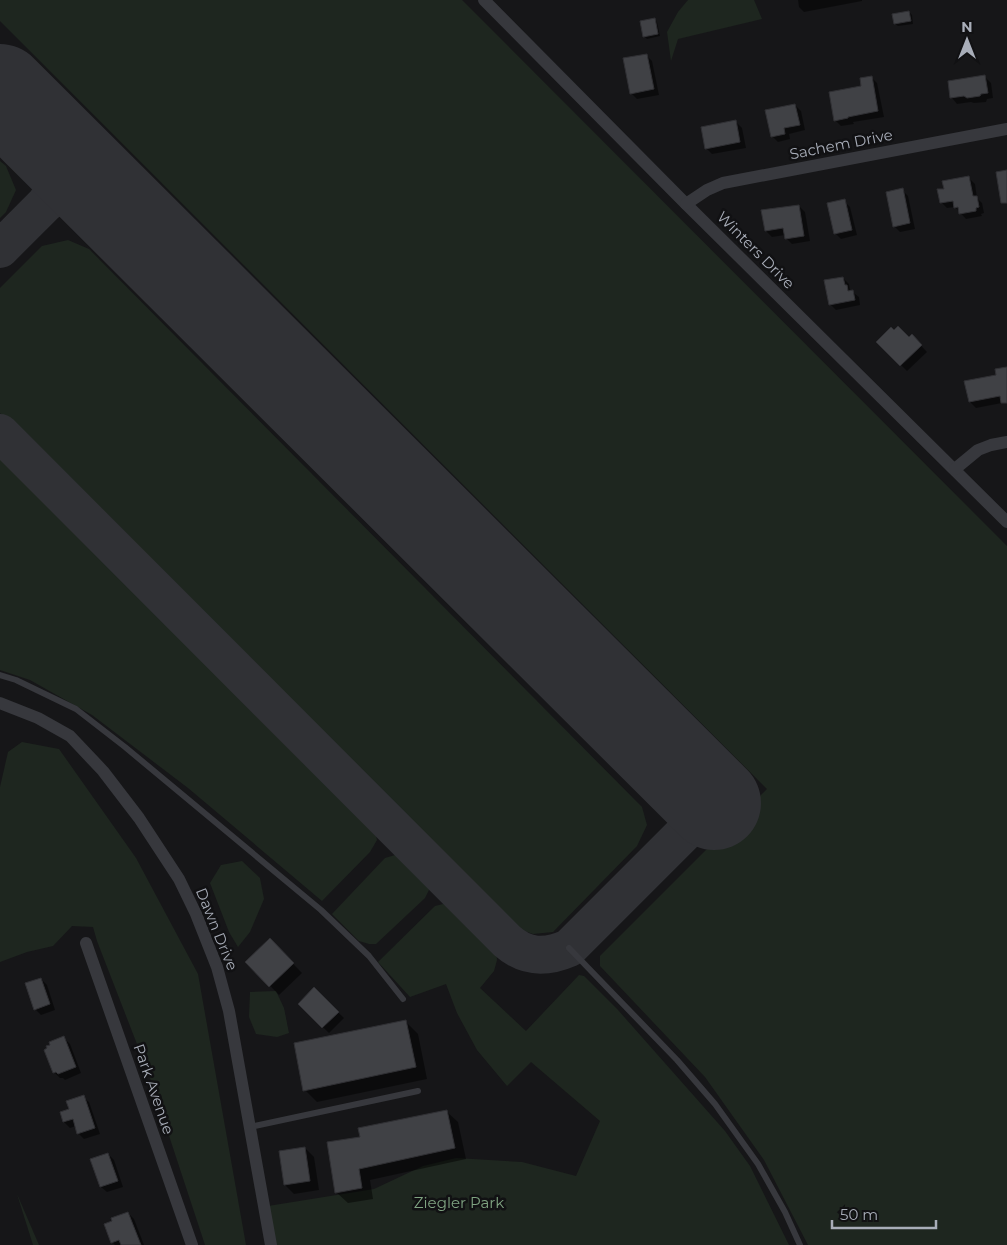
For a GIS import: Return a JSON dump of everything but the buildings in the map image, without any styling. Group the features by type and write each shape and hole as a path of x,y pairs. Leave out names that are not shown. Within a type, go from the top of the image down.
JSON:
{"street":[{"name":"Winters Drive","path":"484,0 686,204 1007,522"},
{"name":"Sachem Drive","path":"686,204 723,182 1007,129"},
{"path":"955,469 978,450 1007,442"},
{"name":"Dawn Drive","path":"0,703 38,718 70,736 103,771 139,818 174,871 196,914 217,967 229,1011 271,1245"},
{"name":"Park Avenue","path":"86,943 192,1245"}],"lane":[{"path":"0,675 16,680 76,709 125,747 321,910 369,956 403,999"},
{"path":"568,948 677,1060 715,1104 758,1164 785,1212 800,1245"},
{"path":"250,1127 418,1091"}],"green space":[{"path":"0,0 462,0 1007,546 1007,1245 808,1245 764,1160 705,1077 600,966 600,956 767,789 0,21"},
{"path":"688,0 754,0 762,19 678,39 671,61 667,32 678,12"},
{"path":"0,161 6,166 16,190 6,212 0,218"},
{"path":"68,240 89,249 642,807 647,825 637,846 553,932 533,934 510,926 0,413 0,288 42,246"},
{"path":"0,454 374,827 377,840 370,852 322,901 188,788 92,715 30,680 0,670"},
{"path":"22,742 59,749 136,858 198,974 246,1245 205,1245 149,1075 93,927 72,926 53,946 27,952 0,962 0,787 8,752"},
{"path":"395,855 407,858 424,877 429,890 425,898 376,944 359,941 332,914 385,858"},
{"path":"242,861 260,878 264,899 250,932 238,947 229,932 210,883 221,865"},
{"name":"Ziegler Park","path":"443,904 456,907 496,948 497,960 494,971 480,988 526,1031 579,975 584,976 618,1010 725,1131 750,1166 789,1245 276,1245 268,1206 374,1189 423,1166 456,1158 522,1162 576,1176 600,1121 531,1062 507,1086 477,1050 457,1013 446,984 410,997 378,962 435,906"},
{"path":"276,991 284,1008 289,1033 277,1037 256,1034 249,1017 250,992"},
{"path":"17,1194 39,1245 33,1245"}],"taxiway":[{"path":"42,133 52,177 52,186 47,202"},
{"path":"0,249 47,202 55,198 70,194 86,194 110,201"},
{"path":"0,433 507,941 521,951 544,955 569,948 714,803"}],"runway":[{"path":"0,91 714,803"}]}
